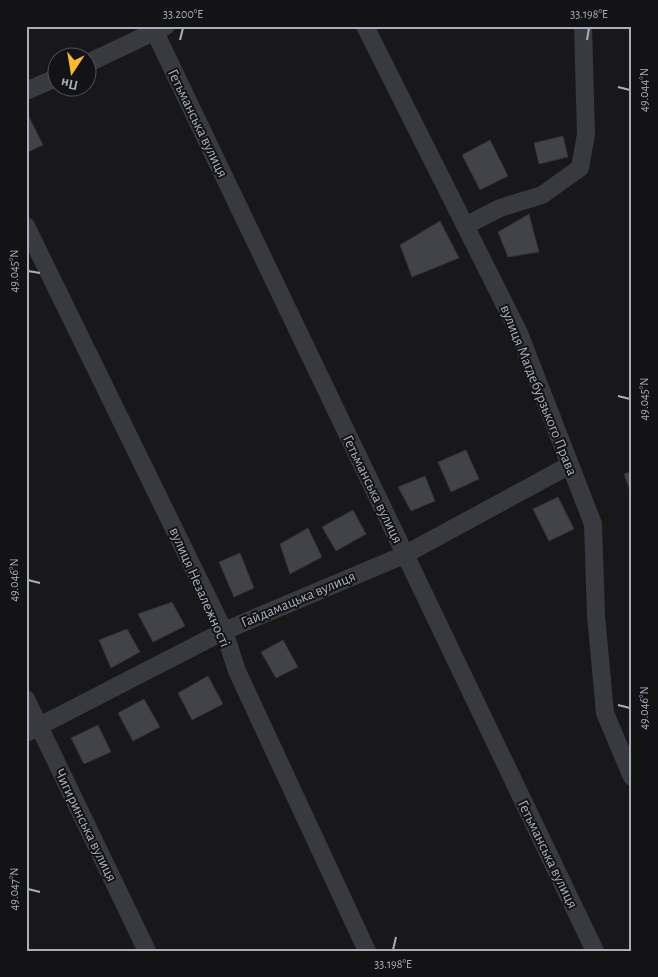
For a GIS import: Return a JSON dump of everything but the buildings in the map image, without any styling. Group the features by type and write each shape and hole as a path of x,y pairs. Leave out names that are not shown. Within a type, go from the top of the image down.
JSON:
{"street":[{"name":"вулиця Магдебурзького Права","path":"365,26 519,332 593,524 596,614 605,713 632,778"},
{"path":"466,226 500,208 542,195 580,168 586,134 583,26"},
{"path":"98,58 158,28"},
{"name":"Гетьманська вулиця","path":"158,28 404,554 595,951"},
{"path":"26,91 48,81"},
{"name":"вулиця Незалежності","path":"26,226 224,630 237,671 367,951"},
{"name":"Гайдамацька вулиця","path":"33,730 224,630 404,554 570,464"},
{"name":"Чигиринська вулиця","path":"26,699 33,730 147,951"}]}
